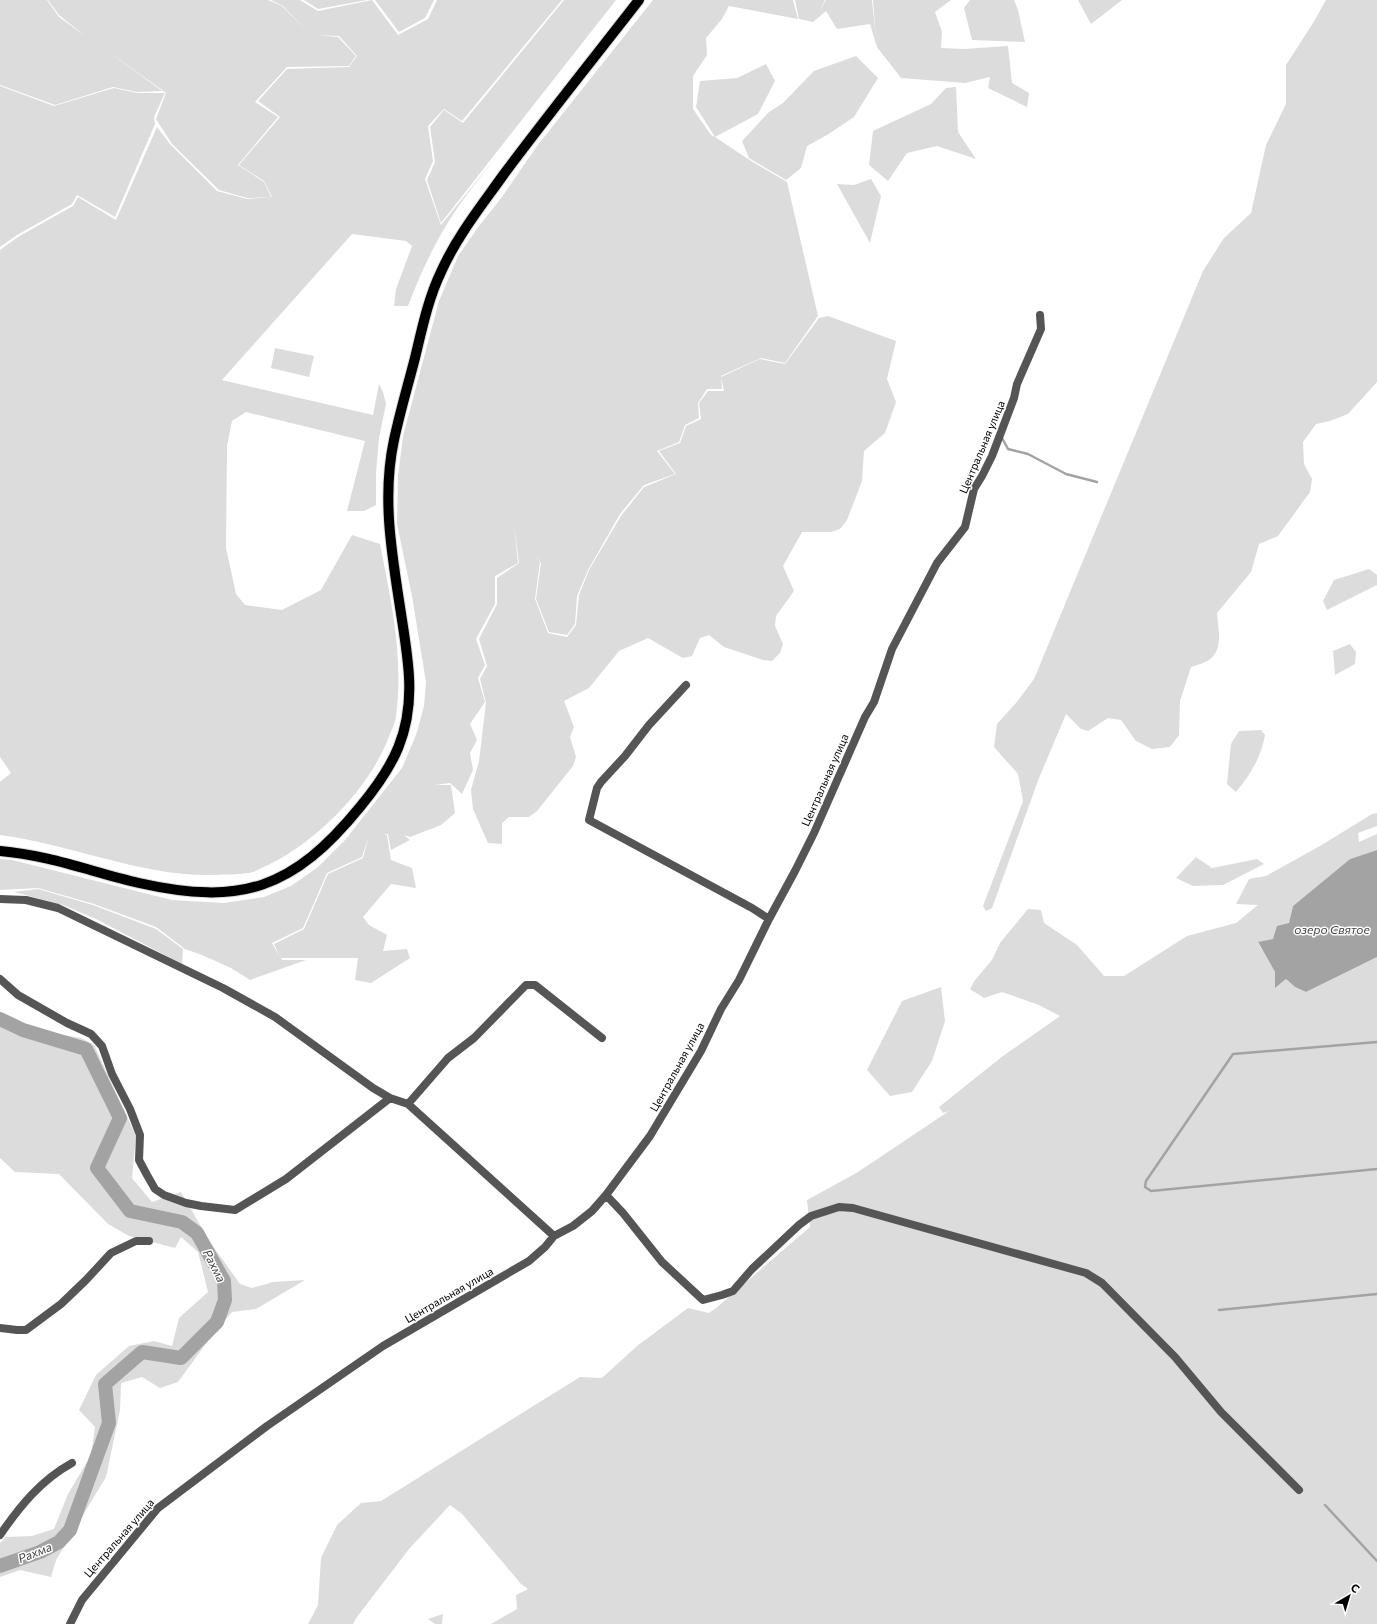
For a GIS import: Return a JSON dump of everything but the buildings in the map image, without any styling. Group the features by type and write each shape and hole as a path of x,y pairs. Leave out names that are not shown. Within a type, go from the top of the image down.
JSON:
{"main road":[{"path":"0,851 23,853 67,863 138,883 191,892 241,890 259,886 299,867 331,840 367,798 385,774 394,757 404,736 407,721 410,677 391,545 388,495 394,442 431,299 440,273 452,250 479,209 535,132 639,0"}],"street":[{"name":"Центральная улица","path":"70,1624 82,1600 158,1508 267,1426 371,1354 529,1261 545,1247 554,1236 573,1226 592,1211 606,1196 650,1136 701,1051 721,1009 739,980 814,833 865,717 874,702 892,649 937,563 965,528 974,489 992,456 1014,398 1017,384 1041,329 1040,315"},
{"path":"686,685 649,725 625,756 601,782 597,788 589,820 752,908 769,919"},
{"path":"0,899 26,900 58,908 223,988 275,1017 373,1088 390,1098 408,1104 554,1236"},
{"path":"0,979 18,995 67,1023 91,1034 102,1046 112,1074 130,1109 140,1135 139,1160 147,1175 155,1189 164,1195 186,1203 217,1209 235,1210 286,1179 390,1098"},
{"path":"408,1104 448,1058 474,1038 526,985 535,985 602,1038"},
{"path":"606,1196 623,1213 662,1262 703,1300 733,1291 752,1269 799,1225 811,1216 839,1207 853,1208 1086,1273 1102,1283 1146,1327 1175,1357 1221,1412 1299,1490"},
{"path":"0,1328 26,1330 61,1304 111,1253 136,1241 149,1242"},
{"path":"0,1535 18,1509 38,1487 57,1471 72,1463"}],"shaded area":[{"path":"0,0 47,0 59,17 84,35 59,15 48,0 268,0 282,6 308,32 283,6 271,0 300,0 318,11 372,0 398,35 428,19 437,0 562,0 462,121 444,109 428,126 433,161 425,179 441,225 496,157 464,199 440,235 428,258 408,306 394,306 396,289 412,246 406,241 352,234 222,380 373,415 379,384 386,404 379,438 376,473 376,505 364,511 347,511 365,441 246,412 232,421 227,446 226,548 236,594 245,605 282,610 321,590 352,535 380,544 392,608 397,651 398,695 395,723 381,754 370,773 341,810 324,827 287,855 253,872 214,875 160,871 133,866 27,839 0,835 0,782 11,773 0,757 0,250 18,237 73,206 78,197 116,220 157,127 170,144 217,191 247,199 272,197 264,181 239,165 280,117 258,101 287,69 349,67 357,56 339,36 316,35 338,37 356,56 349,66 287,67 255,102 278,117 238,165 264,182 271,197 247,198 219,190 172,144 156,119 166,93 102,47 162,91 137,92 113,87 55,105 0,85"},
{"path":"304,0 367,0 318,9"},
{"path":"375,0 434,0 425,18 399,32"},
{"path":"564,0 616,0 441,223 427,180 435,162 430,127 444,110 463,123"},
{"path":"653,0 793,0 798,19 729,6 722,19 706,38 707,55 693,76 693,109 711,135 787,182 818,316 785,363 761,358 721,377 760,359 785,364 819,318 828,316 896,341 887,379 896,402 885,433 864,451 862,481 847,520 840,529 831,532 802,532 783,566 794,591 776,616 775,626 783,644 780,653 772,661 763,660 724,647 709,635 700,638 692,656 683,658 648,638 619,651 589,688 564,701 574,727 570,737 576,757 573,766 537,811 529,817 509,817 502,823 502,844 488,843 473,809 471,790 479,761 486,703 480,679 487,666 479,639 497,604 497,578 519,563 514,524 518,563 495,576 495,604 476,639 485,665 478,678 485,702 470,724 477,740 470,753 473,770 462,794 450,783 435,785 451,785 455,813 441,825 410,837 404,835 410,840 391,850 388,834 384,834 387,835 391,860 412,868 416,888 391,884 363,917 369,925 387,935 383,951 407,949 410,958 371,983 355,980 358,958 281,958 282,960 306,960 250,980 231,968 185,949 156,927 94,904 38,888 0,890 0,859 12,860 172,900 224,903 264,897 291,886 318,867 345,840 402,768 416,735 424,706 426,682 412,596 397,524 398,476 403,436 439,301 458,256 502,197 537,146","holes":["721,378 724,391 708,391 699,403 701,419 686,426 680,443 659,451 676,474 644,487 621,516 589,570 579,595 576,625 567,637 548,633 535,599 540,562 534,552 541,563 536,599 549,632 567,635 575,624 577,596 588,570 620,514 644,485 675,474 657,451 679,442 685,425 699,418 698,403 707,389 722,389","369,836 363,858 328,874 304,929 274,944 280,957 272,943 303,928 327,873 362,857"]},
{"path":"795,0 825,0 819,12 826,0 872,0 876,39 873,0 951,0 935,12 942,32 941,48 964,49 1008,46 1012,83 1029,93 1027,107 988,88 990,77 965,83 901,78 877,47 870,24 837,29 826,11 813,22 799,19"},
{"path":"970,0 1014,0 1018,10 1025,42 972,40 964,8"},
{"path":"1078,0 1122,0 1091,24"},
{"path":"1326,0 1377,0 1377,382 1348,414 1330,421 1316,424 1303,442 1304,464 1312,479 1310,492 1278,536 1259,544 1251,572 1217,613 1219,638 1217,650 1209,660 1191,667 1180,701 1179,735 1170,747 1152,749 1136,741 1121,720 1108,718 1088,731 1081,729 1066,714 1039,778 992,908 986,911 983,906 1023,801 1018,774 994,747 997,724 1016,703 1034,679 1203,271 1224,238 1251,213 1266,145 1286,104 1286,65"},
{"path":"856,56 878,78 854,117 807,146 801,168 786,180 749,158 742,141 769,112 783,103 814,71"},
{"path":"766,64 775,81 758,114 715,137 696,107 700,81 737,78"},
{"path":"0,86 54,106 114,88 137,93 165,93 154,117 155,124 115,217 77,195 72,204 17,235 0,247"},
{"path":"956,87 958,132 976,159 937,146 907,153 888,181 869,165 873,131 931,104 946,88"},
{"path":"871,179 881,196 870,243 837,184 854,185"},
{"path":"275,348 314,356 309,377 271,368"},
{"path":"1369,569 1377,575 1377,585 1327,610 1323,601 1334,580"},
{"path":"1350,644 1356,652 1355,664 1335,675 1333,651"},
{"path":"1261,730 1265,735 1258,759 1236,792 1227,784 1231,744 1239,731"},
{"path":"1377,813 1377,826 1358,833 1359,842 1377,834 1377,850 1350,859 1293,906 1289,924 1273,939 1258,943 1275,972 1275,988 1286,979 1295,987 1306,992 1377,957 1377,1624 491,1624 517,1609 516,1595 528,1589 521,1584 462,1514 450,1505 409,1549 353,1624 308,1624 318,1605 321,1558 337,1525 361,1503 381,1501 580,1377 602,1378 637,1346 688,1308 709,1313 810,1227 807,1200 858,1172 949,1111 943,1113 939,1107 1003,1056 1060,1016 1039,1005 1002,992 984,998 970,989 975,980 992,960 1000,943 1028,909 1041,910 1044,923 1077,945 1104,976 1124,976 1187,936 1236,923 1258,905 1236,904 1249,879 1266,876 1320,846 1372,814"},
{"path":"1196,857 1212,868 1257,859 1264,864 1223,885 1193,886 1176,878"},
{"path":"38,889 93,905 156,929 183,949 182,964 96,919 63,905 14,892"},
{"path":"941,987 945,1021 932,1061 912,1092 890,1096 867,1070 902,1001"},
{"path":"0,1013 5,1014 25,1028 81,1038 94,1045 136,1136 132,1178 152,1202 181,1192 210,1242 240,1284 252,1288 273,1282 305,1280 256,1309 232,1312 213,1334 178,1382 160,1388 142,1377 121,1383 120,1410 106,1477 56,1560 51,1577 20,1570 0,1577 0,1543 6,1537 32,1536 54,1529 68,1494 91,1455 95,1427 79,1410 96,1375 129,1346 154,1341 172,1346 179,1318 208,1292 198,1252 181,1237 175,1248 129,1236 108,1224 59,1174 15,1172 0,1158"},
{"path":"443,1614 442,1624 435,1624 428,1619"}],"water":[{"name":"озеро Святое","path":"1377,850 1377,957 1306,992 1295,987 1286,979 1275,988 1275,972 1258,942 1273,939 1277,926 1289,923 1293,906 1350,859"}],"waterway":[{"path":"1002,438 1008,449 1028,454 1066,474 1097,482"},
{"name":"Рахма","path":"0,1019 23,1030 86,1049 120,1118 97,1168 130,1211 182,1222 197,1233 224,1281 225,1300 217,1322 181,1358 142,1352 105,1384 109,1423 70,1530 59,1542 40,1552 0,1566"},
{"path":"1377,1042 1233,1054 1146,1181 1145,1187 1151,1191 1377,1169"},
{"path":"1219,1310 1377,1294"},
{"path":"1325,1505 1377,1561"}]}
